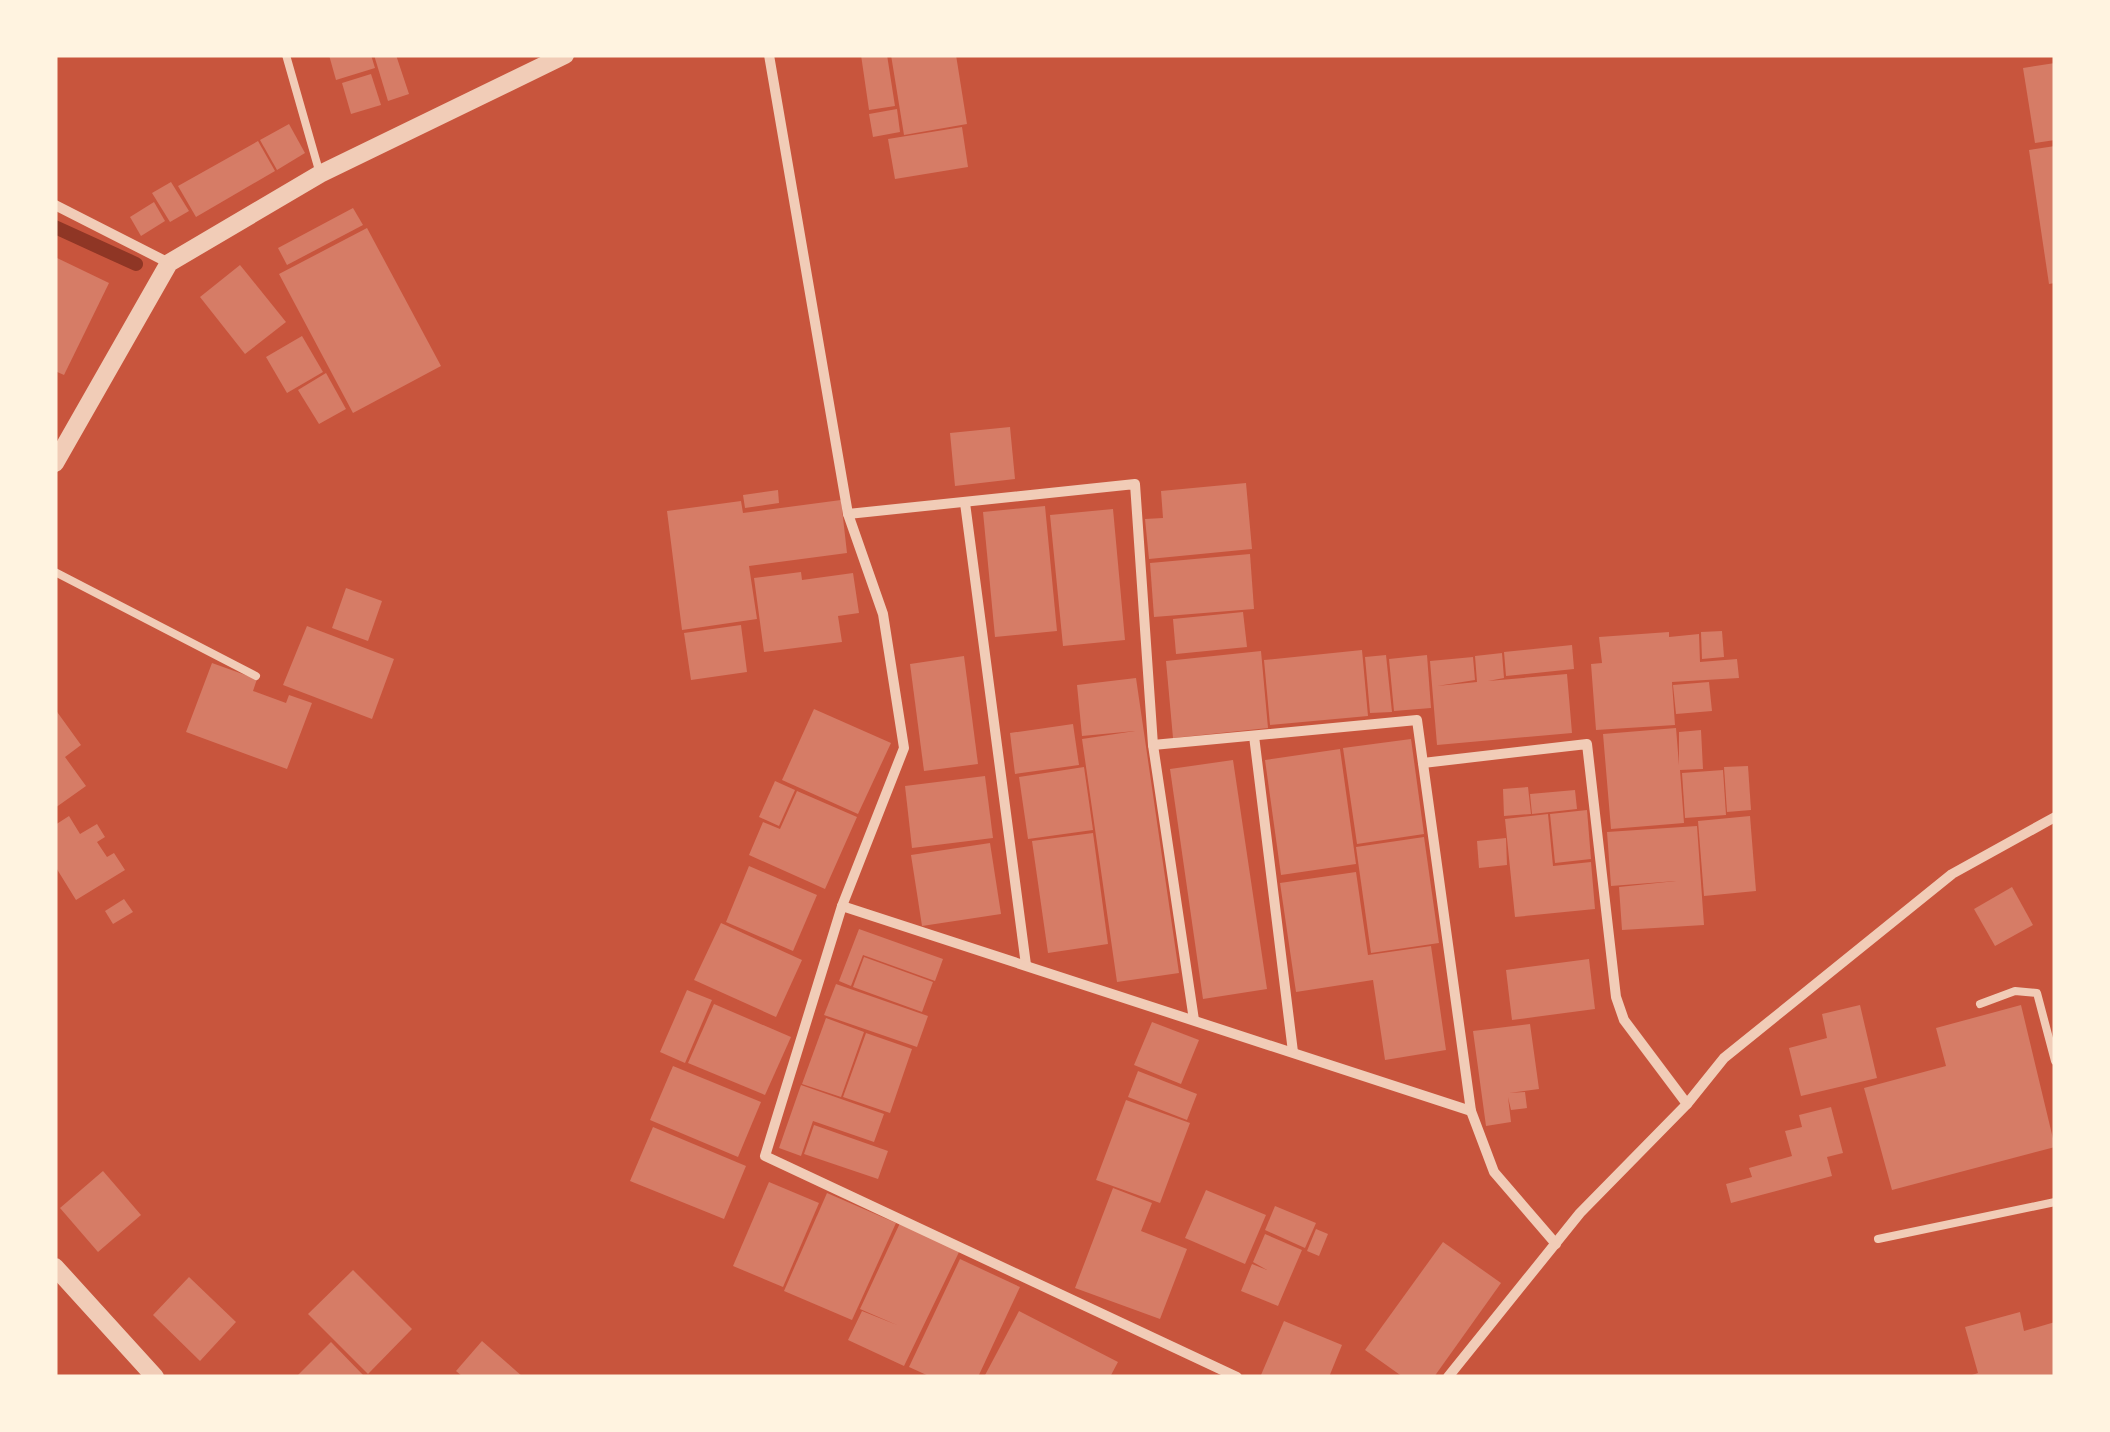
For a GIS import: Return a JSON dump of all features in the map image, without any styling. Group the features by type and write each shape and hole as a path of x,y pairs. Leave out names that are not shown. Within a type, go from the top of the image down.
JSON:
{"street":[{"path":"55,463 170,263 320,174 565,55"},
{"path":"769,55 848,514 883,614 904,748 842,906 766,1156 1237,1377"},
{"path":"55,204 170,263"},
{"path":"848,514 1135,484 1153,745 1194,1020"},
{"path":"965,503 1026,965"},
{"path":"1153,745 1417,720 1471,1110 1494,1172 1556,1244"},
{"path":"1254,736 1293,1052"},
{"path":"1423,763 1587,744 1616,997 1624,1020 1687,1104"},
{"path":"1448,1377 1580,1213 1687,1104 1724,1058 1952,874 2055,816"},
{"path":"842,906 1471,1110"},
{"path":"55,1267 156,1377"}],"lane":[{"path":"286,55 320,174"},
{"path":"55,572 256,676"},
{"path":"1980,1004 2015,991 2036,993 2055,1061"},
{"path":"1878,1239 2055,1202"}],"building":[{"path":"329,55 371,55 375,68 336,80"},
{"path":"374,55 396,55 409,94 388,101"},
{"path":"861,55 887,55 895,106 869,110"},
{"path":"891,55 956,55 967,124 904,135"},
{"path":"2055,63 2055,140 2035,143 2023,68"},
{"path":"371,74 381,105 351,114 342,83"},
{"path":"897,109 900,132 873,137 869,114"},
{"path":"289,124 305,153 277,170 260,140"},
{"path":"962,127 968,167 895,179 888,139"},
{"path":"258,141 275,171 196,217 178,186"},
{"path":"2055,146 2055,283 2049,284 2029,150"},
{"path":"171,182 189,211 170,222 152,193"},
{"path":"154,202 165,221 141,236 130,217"},
{"path":"353,208 363,225 287,265 278,248"},
{"path":"367,228 441,366 353,413 279,274"},
{"path":"55,257 109,283 64,375 55,371"},
{"path":"240,265 286,322 245,354 200,297"},
{"path":"302,336 323,372 287,393 266,357"},
{"path":"326,373 346,409 319,424 298,390"},
{"path":"1010,427 1015,479 955,486 950,433"},
{"path":"1246,483 1252,549 1149,559 1145,519 1163,518 1161,491"},
{"path":"778,490 779,503 745,508 743,495"},
{"path":"841,500 847,553 749,566 757,619 682,630 667,511 741,501 743,513"},
{"path":"1045,506 1057,631 995,637 983,512"},
{"path":"1113,509 1125,640 1063,646 1050,515"},
{"path":"1250,554 1254,609 1154,617 1150,563"},
{"path":"801,572 802,580 853,573 859,613 838,616 842,642 764,652 754,578"},
{"path":"346,588 382,601 368,641 332,628"},
{"path":"1243,612 1247,647 1176,654 1173,619"},
{"path":"741,625 747,672 691,680 684,633"},
{"path":"307,626 394,659 372,719 283,685"},
{"path":"1722,631 1724,657 1702,659 1701,632"},
{"path":"1669,632 1669,637 1699,634 1700,662 1737,659 1739,678 1672,682 1675,725 1596,730 1591,664 1602,663 1599,637"},
{"path":"1572,645 1574,669 1506,676 1504,652"},
{"path":"1362,650 1368,716 1270,725 1264,660"},
{"path":"1261,651 1268,728 1173,738 1166,661"},
{"path":"1502,653 1504,678 1488,681 1567,674 1572,733 1437,745 1430,661 1473,657 1475,680 1437,686 1477,682 1475,656"},
{"path":"1386,655 1392,712 1370,713 1365,657"},
{"path":"1427,655 1431,708 1394,711 1389,659"},
{"path":"964,656 978,764 924,771 910,664"},
{"path":"212,663 257,679 253,691 286,703 289,695 312,703 287,769 186,732"},
{"path":"1136,678 1179,973 1117,982 1082,739 1135,731 1082,736 1077,685"},
{"path":"1709,682 1712,711 1676,714 1673,685"},
{"path":"55,709 81,745 65,757 86,786 55,808"},
{"path":"814,709 891,743 858,814 782,780"},
{"path":"1073,724 1079,765 1015,774 1010,733"},
{"path":"1676,728 1679,765 1679,732 1701,730 1703,769 1680,770 1684,823 1611,829 1603,734"},
{"path":"1411,739 1424,834 1357,844 1343,748"},
{"path":"1340,749 1356,864 1281,875 1265,760"},
{"path":"1233,760 1267,989 1203,999 1170,769"},
{"path":"1748,766 1751,810 1727,812 1724,767"},
{"path":"1084,767 1093,830 1028,839 1019,777"},
{"path":"1723,770 1726,815 1685,818 1682,773"},
{"path":"985,776 993,838 912,848 905,786"},
{"path":"775,781 795,790 779,826 759,817"},
{"path":"1528,787 1531,814 1504,816 1503,789"},
{"path":"1575,790 1577,809 1532,814 1530,794"},
{"path":"797,791 857,817 825,889 749,855 763,822 780,829"},
{"path":"1587,810 1591,859 1555,863 1550,814"},
{"path":"1548,814 1553,866 1591,862 1595,909 1515,917 1505,819"},
{"path":"69,816 80,834 97,824 105,837 97,842 107,857 114,853 125,870 76,900 55,866 55,825"},
{"path":"1750,816 1756,891 1704,896 1698,821"},
{"path":"1697,826 1704,925 1622,930 1619,887 1676,881 1611,886 1607,832"},
{"path":"1093,833 1108,944 1048,953 1032,841"},
{"path":"1424,837 1439,943 1371,953 1356,847"},
{"path":"1506,838 1507,865 1479,868 1477,841"},
{"path":"990,843 1001,914 922,926 911,855"},
{"path":"749,866 817,895 793,951 726,922"},
{"path":"1356,872 1368,955 1431,946 1446,1050 1385,1060 1373,980 1296,992 1280,883"},
{"path":"2012,887 2033,925 1995,946 1974,909"},
{"path":"124,899 133,912 113,924 105,911"},
{"path":"721,923 802,960 776,1017 694,980"},
{"path":"859,929 943,959 935,981 863,955 851,986 839,981"},
{"path":"864,957 933,982 922,1012 853,987"},
{"path":"1589,959 1595,1009 1512,1020 1506,970"},
{"path":"836,984 928,1016 917,1047 824,1015"},
{"path":"687,990 712,1000 685,1063 660,1052"},
{"path":"714,1004 791,1037 765,1095 688,1063"},
{"path":"1860,1005 1877,1078 1801,1096 1789,1048 1827,1038 1822,1014"},
{"path":"2021,1005 2055,1147 1892,1190 1864,1088 1946,1066 1936,1028"},
{"path":"826,1018 864,1032 841,1097 802,1084"},
{"path":"1152,1022 1199,1040 1181,1084 1134,1065"},
{"path":"1530,1024 1539,1089 1509,1093 1525,1092 1527,1108 1511,1110 1508,1097 1511,1122 1486,1126 1473,1031"},
{"path":"866,1033 912,1049 890,1113 843,1097"},
{"path":"673,1066 761,1102 738,1157 650,1120"},
{"path":"1138,1071 1197,1094 1187,1120 1128,1097"},
{"path":"801,1085 884,1114 874,1142 813,1121 801,1156 779,1148"},
{"path":"1126,1100 1190,1123 1160,1203 1096,1180"},
{"path":"1831,1107 1843,1153 1827,1157 1832,1176 1731,1203 1726,1184 1752,1177 1749,1168 1792,1156 1785,1131 1802,1127 1799,1115"},
{"path":"814,1125 888,1151 878,1179 804,1154"},
{"path":"653,1127 746,1166 724,1219 630,1181"},
{"path":"103,1171 141,1215 98,1252 60,1208"},
{"path":"769,1182 819,1203 783,1287 733,1266"},
{"path":"1113,1188 1152,1203 1141,1231 1187,1249 1160,1319 1075,1288"},
{"path":"1206,1190 1266,1215 1245,1264 1185,1238"},
{"path":"827,1193 896,1223 852,1320 784,1291"},
{"path":"1275,1206 1316,1223 1305,1248 1265,1230"},
{"path":"900,1223 960,1250 904,1366 848,1340 862,1311 897,1325 860,1309"},
{"path":"1316,1229 1328,1234 1319,1256 1307,1251"},
{"path":"1265,1234 1302,1250 1278,1306 1241,1291 1252,1264 1267,1270 1253,1262"},
{"path":"1443,1242 1501,1283 1434,1377 1403,1377 1365,1350"},
{"path":"960,1259 1020,1287 978,1377 931,1377 909,1367"},
{"path":"353,1270 412,1329 368,1374 308,1314"},
{"path":"189,1277 236,1322 200,1361 153,1315"},
{"path":"1019,1311 1118,1362 1110,1377 984,1377"},
{"path":"2020,1312 2024,1331 2055,1322 2055,1377 1966,1377 1978,1373 1965,1327"},
{"path":"1284,1321 1342,1345 1329,1377 1261,1375"},
{"path":"482,1341 523,1377 463,1377 456,1371"},
{"path":"331,1342 365,1377 296,1377"}],"waterway":[{"path":"55,227 136,264"}]}
